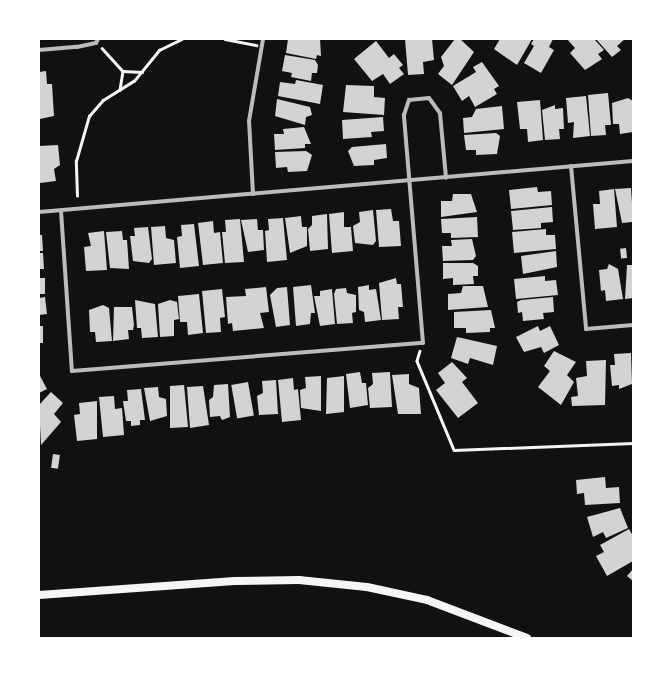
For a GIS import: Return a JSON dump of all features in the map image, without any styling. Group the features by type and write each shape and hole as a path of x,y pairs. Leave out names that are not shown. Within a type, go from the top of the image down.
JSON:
{"main road":[{"path":"39,595 234,581 299,580 367,587 427,600 527,638"}],"street":[{"path":"253,194 248,121 262,39"},
{"path":"39,50 97,41"},
{"path":"61,211 72,371 422,343 404,115 409,100 429,98 440,113 446,178"},
{"path":"39,212 633,161"},
{"path":"571,166 586,329 633,325"}],"path":[{"path":"77,196 76,161 86,121 99,104 120,91 143,72 159,50 182,39"},
{"path":"225,39 261,46"},
{"path":"97,41 123,71 143,72"},
{"path":"120,91 123,71"},
{"path":"422,343 417,361 454,450 633,443"}],"building":[{"path":"288,39 320,39 321,56 317,55 316,59 286,53"},
{"path":"405,39 432,39 434,60 423,62 424,74 408,75"},
{"path":"455,39 460,39 474,52 452,85 438,74 444,66 441,57"},
{"path":"500,39 532,39 517,65 494,49"},
{"path":"534,39 553,39 549,47 554,50 541,73 524,63 534,46 531,44"},
{"path":"567,39 594,39 604,50 598,54 602,59 585,70 570,53 575,48"},
{"path":"596,39 625,39 617,46 621,50 612,57"},
{"path":"376,41 389,58 394,54 403,65 399,68 404,74 390,84 383,74 372,81 354,59"},
{"path":"285,55 315,60 318,65 317,73 312,73 311,81 291,77 292,73 282,71"},
{"path":"482,62 499,86 494,89 497,94 475,107 469,96 462,101 453,86 476,72 473,67"},
{"path":"46,71 47,84 52,84 54,116 40,119 39,72"},
{"path":"296,80 323,85 320,104 278,96 280,82 295,84"},
{"path":"346,85 374,86 374,97 385,98 384,115 343,112"},
{"path":"608,93 611,125 605,125 606,135 591,136 588,95"},
{"path":"586,96 590,136 573,138 574,122 568,123 566,98"},
{"path":"628,98 633,101 633,132 620,134 619,124 613,124 612,103"},
{"path":"277,99 310,107 312,115 306,117 305,125 275,116"},
{"path":"540,100 543,140 528,142 527,129 520,129 517,102"},
{"path":"555,105 555,109 563,108 564,129 559,129 560,139 545,140 542,110"},
{"path":"502,106 504,129 464,133 463,118 472,117 476,109"},
{"path":"383,117 384,131 371,132 372,137 343,139 342,120"},
{"path":"304,127 311,144 305,144 305,148 275,150 274,134 284,134 283,129"},
{"path":"496,133 500,136 497,154 476,155 476,150 466,150 464,135"},
{"path":"386,144 387,158 374,160 374,165 354,166 348,151 352,147"},
{"path":"58,145 60,165 54,169 56,181 40,183 39,146"},
{"path":"306,151 312,155 307,171 288,172 287,167 276,168 275,152"},
{"path":"537,187 538,192 551,191 552,205 511,209 509,190"},
{"path":"631,188 632,222 622,223 615,189"},
{"path":"614,189 617,227 595,229 593,204 600,204 599,191"},
{"path":"453,194 471,194 477,212 441,217 441,201 452,201"},
{"path":"552,207 553,222 541,223 541,228 513,230 511,211"},
{"path":"391,209 393,221 399,221 401,246 379,247 376,210"},
{"path":"373,210 376,241 373,245 355,243 353,226 360,222 359,212"},
{"path":"344,212 344,227 351,227 353,251 332,253 329,214"},
{"path":"327,214 328,249 310,251 308,229 312,225 312,216"},
{"path":"301,216 302,227 307,227 307,246 290,253 285,218"},
{"path":"477,217 478,237 451,238 451,233 442,233 441,219"},
{"path":"283,218 287,260 267,262 265,231 269,230 268,219"},
{"path":"240,219 244,262 225,263 222,232 226,232 225,220"},
{"path":"257,219 258,230 263,230 264,250 248,252 241,220"},
{"path":"213,221 214,233 220,232 223,263 203,265 198,223"},
{"path":"194,224 199,266 180,268 177,237 182,236 181,225"},
{"path":"165,226 166,238 174,240 176,263 154,265 151,227"},
{"path":"148,227 152,259 149,263 133,261 130,236 135,236 134,228"},
{"path":"546,229 546,235 555,235 556,249 514,253 512,232"},
{"path":"104,231 107,270 86,271 84,247 91,246 88,233"},
{"path":"122,231 123,240 127,240 129,269 110,268 106,232"},
{"path":"39,235 42,235 43,251 39,251"},
{"path":"472,239 476,256 473,260 443,261 442,246 452,246 451,240"},
{"path":"626,248 627,258 621,259 620,249"},
{"path":"556,251 557,267 523,274 521,256"},
{"path":"39,253 43,253 44,269 39,269"},
{"path":"443,263 473,263 478,266 478,276 473,276 474,284 453,285 453,278 443,279"},
{"path":"609,264 618,269 623,299 606,301 605,290 601,291 599,270 607,269"},
{"path":"627,265 633,265 633,298 625,299"},
{"path":"545,276 545,281 556,280 558,295 516,299 514,279"},
{"path":"39,278 45,278 45,294 39,294"},
{"path":"396,278 397,284 401,284 403,307 398,307 399,319 382,320 379,283"},
{"path":"311,285 315,313 311,313 310,324 296,326 293,287"},
{"path":"369,285 369,290 376,289 381,320 365,322 364,312 359,310 358,287"},
{"path":"463,286 483,286 488,307 448,310 448,294 461,293"},
{"path":"266,287 269,312 260,313 264,328 233,331 232,323 228,324 226,297 246,296 245,289"},
{"path":"287,287 290,325 276,327 270,295 277,288"},
{"path":"346,288 347,293 356,295 356,312 352,313 353,323 337,324 334,294 336,289"},
{"path":"222,289 225,317 220,318 221,332 206,333 202,291"},
{"path":"332,289 335,324 320,326 314,296 320,296 320,291"},
{"path":"199,294 203,333 188,335 187,322 180,322 178,296"},
{"path":"45,297 47,314 39,315 39,298"},
{"path":"553,297 554,312 543,313 544,319 523,321 522,312 518,313 517,302 521,300"},
{"path":"135,300 155,304 158,337 142,338 141,328 137,328"},
{"path":"170,300 177,302 179,319 174,320 174,336 160,337 158,304"},
{"path":"103,305 109,308 112,341 96,342 95,332 90,332 89,310"},
{"path":"114,307 132,307 134,325 133,330 128,330 129,339 113,341"},
{"path":"491,310 495,328 490,328 490,332 466,333 466,328 454,328 454,312"},
{"path":"39,326 43,326 43,343 39,343"},
{"path":"538,326 540,331 550,326 559,345 544,353 541,347 524,352 516,337"},
{"path":"457,337 497,346 493,365 470,358 468,364 451,358"},
{"path":"554,351 576,362 567,375 574,382 561,405 538,387 550,371 544,366"},
{"path":"631,353 632,384 619,389 619,385 612,386 610,365 615,365 614,354"},
{"path":"606,360 605,405 572,406 571,397 578,396 576,378 587,376 586,361"},
{"path":"452,362 467,378 462,382 478,403 458,418 436,390 445,383 438,373"},
{"path":"360,372 362,383 366,383 368,405 350,408 346,374"},
{"path":"390,372 392,407 370,408 368,388 373,384 372,373"},
{"path":"39,374 47,389 39,393"},
{"path":"409,374 409,384 419,388 421,414 398,414 392,375"},
{"path":"321,376 321,411 301,408 300,390 306,388 305,377"},
{"path":"344,376 344,412 326,414 327,378"},
{"path":"293,378 294,390 298,389 301,420 282,422 278,380"},
{"path":"276,380 278,414 259,415 257,396 263,393 262,381"},
{"path":"248,382 254,415 237,418 231,385"},
{"path":"228,384 230,417 222,420 220,416 210,417 209,400 213,397 214,385"},
{"path":"184,385 188,427 170,428 170,386"},
{"path":"203,386 209,425 190,428 187,387"},
{"path":"158,387 159,397 166,399 167,416 150,421 144,388"},
{"path":"141,389 145,420 140,420 140,425 131,426 131,421 126,421 123,401 128,401 127,390"},
{"path":"51,392 63,403 54,414 61,422 41,445 39,405"},
{"path":"114,396 115,409 122,408 124,435 103,437 99,397"},
{"path":"97,401 97,439 77,441 74,415 80,414 79,403"},
{"path":"53,454 60,455 58,469 51,468"},
{"path":"605,477 606,488 619,487 620,503 585,505 584,493 577,494 576,480"},
{"path":"620,508 628,528 606,538 603,532 593,537 587,517"},
{"path":"629,529 633,536 633,561 607,576 596,556 604,552 600,545"},
{"path":"633,569 633,581 627,576"}]}
